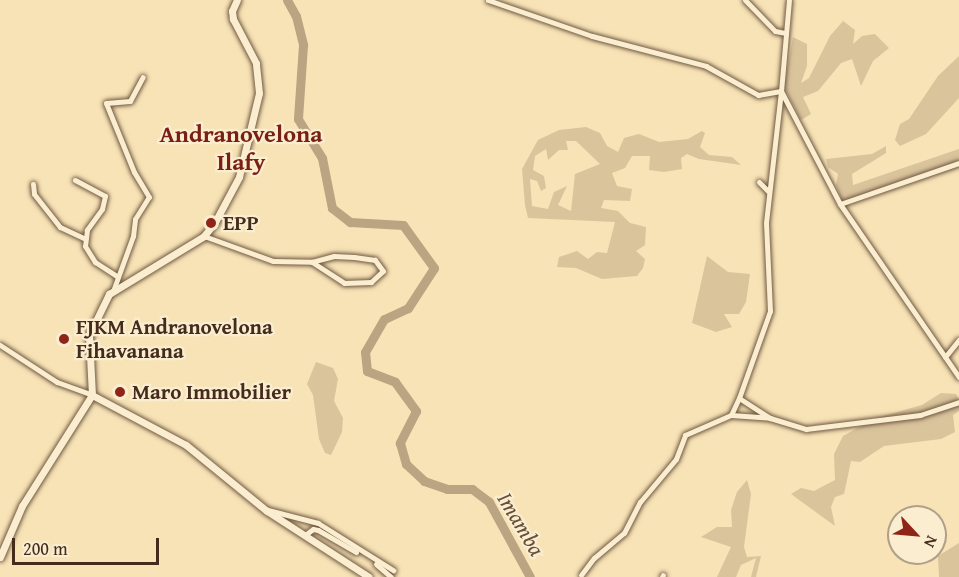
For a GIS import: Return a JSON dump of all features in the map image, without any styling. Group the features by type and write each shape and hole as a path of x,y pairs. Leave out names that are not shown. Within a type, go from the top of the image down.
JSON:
{"street":[{"path":"112,291 204,236 215,222 239,177 259,93 256,63 233,19 237,0"},
{"path":"488,0 592,36 706,66 758,95 781,91"},
{"path":"745,0 775,31 785,33"},
{"path":"731,415 740,398 770,311 766,223 789,0"},
{"path":"0,557 22,506 92,395 89,335 118,277 135,219 149,197 134,172 106,103 130,101 143,77"},
{"path":"781,91 840,204 959,377"},
{"path":"840,204 959,163"},
{"path":"75,180 107,200 84,238"},
{"path":"759,182 770,192"},
{"path":"33,184 34,194 60,227 84,238 95,262 118,277"},
{"path":"204,236 273,261 312,262 333,256 354,257 375,260 383,271 371,282 357,285 344,283 312,262"},
{"path":"945,357 959,340"},
{"path":"0,345 57,382 92,395 186,445 264,509 369,577"},
{"path":"740,398 770,418"},
{"path":"581,575 594,558 624,533 640,502 676,459 685,435 731,415 770,418 806,429 845,427 920,415 959,402"},
{"path":"264,509 318,523 393,570"},
{"path":"305,535 313,529 327,534 391,577"}],"shaded area":[{"path":"843,21 855,30 853,44 862,36 875,34 889,48 873,61 861,86 852,59 841,63 818,91 803,97 811,114 801,120 784,87 793,37 807,44 807,66 801,83 809,78 830,36"},
{"path":"959,56 959,98 926,134 900,146 895,140 900,124 909,119 938,76"},
{"path":"586,127 600,133 607,146 618,152 624,138 639,134 659,142 688,139 702,131 705,133 700,147 709,155 732,157 741,165 699,159 687,154 681,158 682,169 664,172 649,170 650,156 632,156 625,168 612,173 617,186 632,189 630,201 604,200 601,208 618,211 630,223 646,227 645,245 636,251 645,259 643,268 637,276 602,279 576,268 557,267 559,257 577,251 588,259 597,252 607,253 615,222 528,218 522,169 538,140 559,130","holes":["566,141 576,141 600,164 575,174 571,211 558,205 567,186 554,192 548,209 532,206 530,179 537,181 541,191 546,188 544,176 533,170 535,156 546,149 548,160 559,150 568,150"]},
{"path":"886,146 886,153 852,174 853,185 959,149 959,167 844,206 836,185 838,174 828,167 826,159 872,154"},
{"path":"707,256 728,272 750,274 746,302 739,314 724,314 732,327 716,332 692,323"},
{"path":"316,362 333,368 338,379 334,401 343,418 342,432 331,455 325,453 319,439 313,395 307,384"},
{"path":"941,393 956,394 959,400 959,411 953,415 955,432 941,439 884,446 860,462 851,461 844,494 835,497 831,507 835,526 791,494 801,488 814,491 835,480 834,454 843,436 876,418 922,405"},
{"path":"747,480 751,494 744,547 747,557 761,556 756,577 751,577 756,558 741,565 736,577 717,577 731,547 701,537 717,527 732,527 731,510 737,492"},
{"path":"959,543 959,577 939,577 938,565 947,565 947,550"}],"waterway":[{"name":"Imamba","path":"287,0 296,16 303,45 298,119 322,158 332,208 350,222 403,225 434,268 408,308 384,319 365,352 367,371 395,382 416,411 400,443 406,464 424,481 447,489 472,489 489,502 530,577"}],"place":[{"name":"EPP","path":"211,223"},
{"name":"FJKM Andranovelona Fihavanana","path":"64,339"},
{"name":"Maro Immobilier","path":"120,392"}],"district":[{"name":"Andranovelona Ilafy","path":"241,148"}]}
